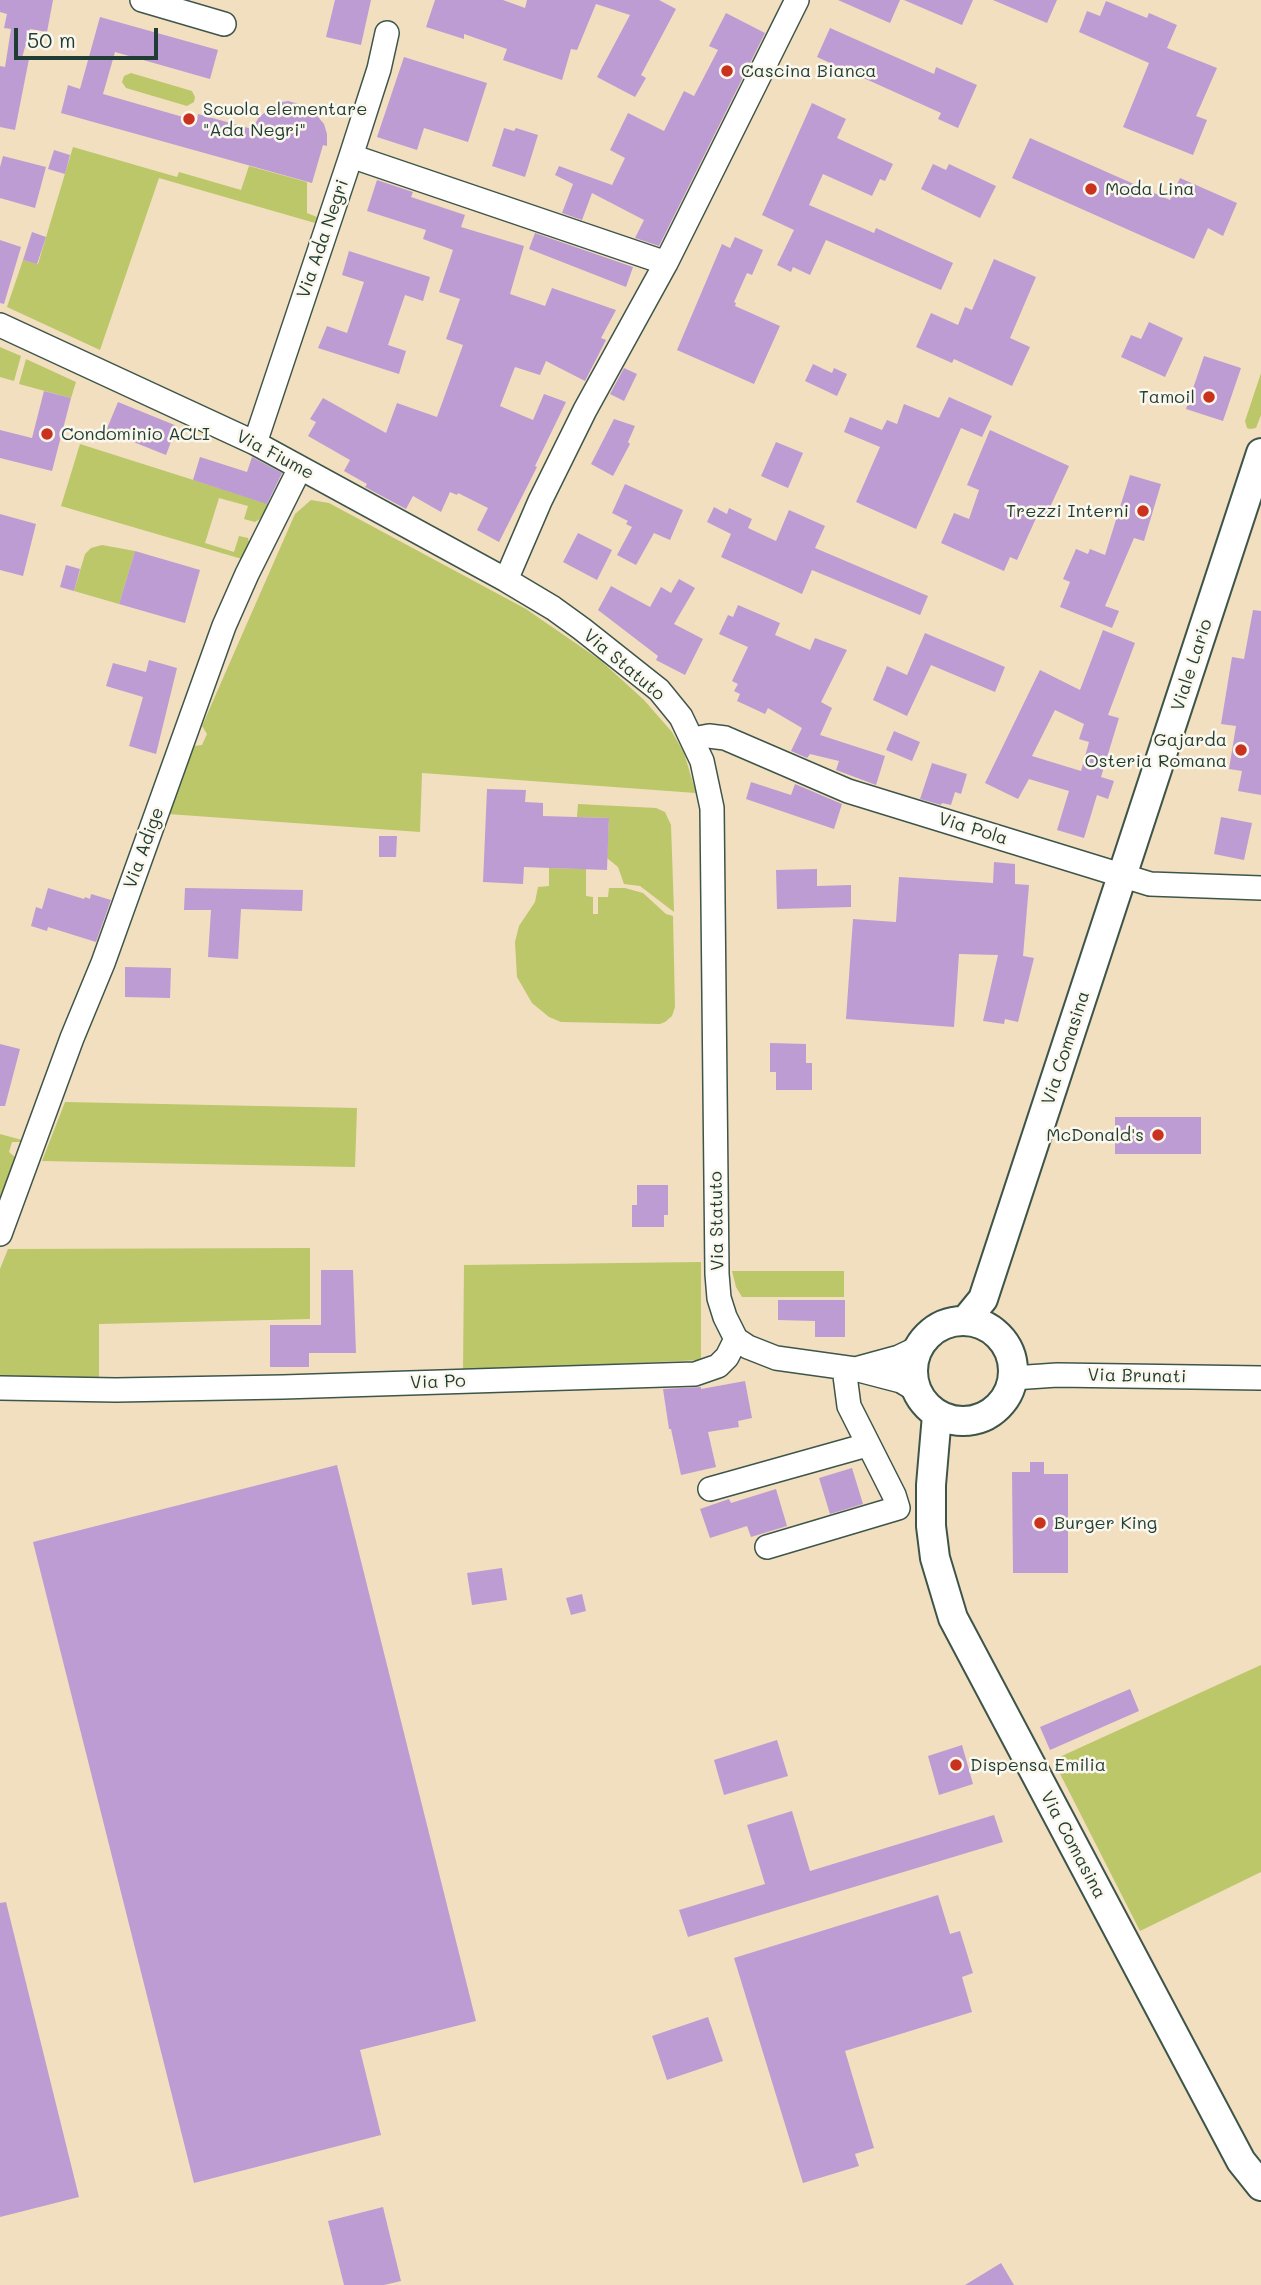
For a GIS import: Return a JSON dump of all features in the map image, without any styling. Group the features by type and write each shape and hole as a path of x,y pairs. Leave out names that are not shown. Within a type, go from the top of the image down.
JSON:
{"main road":[{"name":"Viale Lario","path":"1122,876 1261,453"},
{"name":"Via Comasina","path":"965,1321 983,1299 1122,876"},
{"path":"983,1299 994,1332"},
{"path":"965,1321 980,1324 994,1332 1005,1345 1012,1360 1013,1378 1008,1394 998,1407 969,1421 945,1418 925,1404 916,1390 913,1369 918,1348 927,1336 951,1322 965,1321"},
{"name":"Via Comasina","path":"945,1418 936,1445 931,1485 931,1526 935,1558 953,1618 1241,2161 1261,2186"}],"street":[{"path":"142,0 224,24"},
{"path":"506,580 537,508 585,410 666,263 797,0"},
{"name":"Via Ada Negri","path":"255,443 351,156 379,69 387,33"},
{"path":"351,156 666,263"},
{"name":"Via Fiume","path":"0,325 255,443 506,580"},
{"name":"Via Adige","path":"0,1234 103,962 224,626 300,468"},
{"name":"Via Statuto","path":"506,580 553,608 659,690 681,716 693,739 708,785 712,808 717,1274 719,1298 736,1339"},
{"name":"Via Pola","path":"693,739 709,736 725,738 848,790 1150,884 1261,888"},
{"path":"736,1339 776,1358 849,1368 901,1381 916,1390"},
{"name":"Via Po","path":"0,1388 116,1390 276,1387 695,1374 718,1366 727,1357 736,1339"},
{"path":"849,1368 899,1357 918,1348"},
{"path":"767,1547 898,1508 849,1406 849,1368"},
{"name":"Via Brunati","path":"1013,1378 1057,1375 1261,1378"},
{"path":"710,1489 867,1445"}],"green space":[{"path":"131,73 192,91 194,102 187,106 126,88 122,82 124,76"},
{"path":"73,147 177,177 179,172 241,190 249,166 307,182 307,213 317,217 315,223 159,178 100,350 7,307 23,260 38,264"},
{"path":"0,347 21,356 14,381 0,377"},
{"path":"26,359 76,382 71,398 19,384"},
{"path":"1261,373 1261,415 1256,428 1250,429 1245,421"},
{"path":"80,444 269,504 260,519 255,522 244,519 248,506 219,498 205,543 234,552 239,536 248,538 249,543 242,559 61,506"},
{"path":"311,500 329,503 526,609 600,660 644,700 672,732 684,753 696,793 422,773 420,832 168,814 193,746 202,745 207,734 202,726 295,514"},
{"path":"102,545 135,551 119,604 74,591 85,554 91,548"},
{"path":"578,804 656,808 665,812 671,825 674,912 640,886 624,884 618,867 607,858 609,818 577,817"},
{"path":"549,868 586,869 586,896 593,897 593,914 598,914 598,897 608,897 609,888 625,888 643,893 666,914 673,916 675,1007 672,1016 665,1022 561,1022 549,1017 532,1003 517,977 515,942 519,926 535,902 538,887 549,886"},
{"path":"65,1102 357,1108 355,1167 42,1161"},
{"path":"0,1134 22,1142 12,1142 9,1152 16,1158 0,1199"},
{"path":"310,1248 310,1319 99,1324 99,1381 0,1379 0,1269 8,1249"},
{"path":"701,1262 701,1360 463,1371 464,1265"},
{"path":"732,1271 844,1271 844,1297 742,1297"},
{"path":"1261,1665 1261,1872 1140,1931 1053,1760"}],"building":[{"path":"0,0 53,0 47,32 30,29 22,58 29,59 15,130 0,127 0,66 5,67 11,29 4,28 7,14 0,12"},
{"path":"335,0 371,0 361,45 326,37"},
{"path":"435,0 503,0 525,8 527,0 659,0 676,9 641,75 646,78 635,97 597,77 630,15 596,4 577,50 571,49 562,80 503,60 507,49 464,34 464,39 426,27"},
{"path":"838,0 900,0 890,23"},
{"path":"904,0 973,0 962,25"},
{"path":"993,0 1057,0 1047,23"},
{"path":"1106,1 1147,18 1149,13 1177,25 1167,48 1217,68 1196,116 1207,120 1193,155 1123,127 1149,63 1079,32 1087,11 1100,16"},
{"path":"726,13 765,33 659,246 635,238 644,220 592,193 582,220 562,213 573,184 555,175 559,166 612,185 625,158 610,150 628,113 664,131 684,91 694,96 718,50 709,46"},
{"path":"100,17 218,50 210,79 115,52 103,94 197,121 198,114 252,129 259,117 277,103 288,101 310,107 324,124 327,134 327,146 323,145 312,183 61,113 68,85 80,89"},
{"path":"830,28 934,74 936,67 977,85 958,128 938,119 941,113 817,57"},
{"path":"404,57 487,83 468,142 424,128 417,150 377,137"},
{"path":"812,103 846,119 837,138 893,164 885,181 880,179 872,196 823,174 809,205 874,233 876,228 953,263 941,290 826,240 810,275 793,267 791,272 777,265 794,230 762,215"},
{"path":"504,128 514,131 516,128 538,135 525,177 492,166"},
{"name":"Moda Lina","path":"1030,138 1170,200 1180,178 1237,203 1223,236 1208,228 1194,259 1012,178"},
{"path":"54,150 70,155 65,174 48,169"},
{"path":"3,156 46,167 35,208 0,198 0,167"},
{"path":"933,164 946,170 949,164 996,186 980,218 921,189"},
{"path":"377,180 413,192 411,197 465,215 461,227 524,246 510,294 545,306 552,288 616,310 601,338 606,340 585,381 546,361 540,375 515,367 500,406 533,420 544,394 566,402 499,542 477,530 488,508 458,493 457,495 450,492 441,512 413,496 406,509 365,487 367,484 344,471 350,460 308,436 316,422 310,419 323,398 386,433 397,403 437,417 463,345 446,339 460,299 439,292 453,250 423,239 426,230 367,211"},
{"path":"32,232 46,237 37,264 23,260"},
{"path":"535,233 633,267 626,287 529,249"},
{"path":"735,237 763,250 752,275 747,273 734,302 735,306 780,326 754,384 677,350 722,244 730,248"},
{"path":"0,240 21,247 4,304 0,303"},
{"path":"349,251 430,277 423,301 405,295 388,345 406,351 399,374 318,348 327,326 347,333 364,282 342,275"},
{"path":"994,259 1036,277 1010,338 1030,347 1012,386 954,359 952,363 916,347 931,313 958,325 965,307 972,310"},
{"path":"1149,322 1183,338 1165,377 1121,357 1131,335 1141,339"},
{"path":"1204,356 1241,368 1223,421 1186,409"},
{"path":"813,364 832,373 834,368 847,374 837,396 805,381"},
{"path":"624,368 637,374 624,401 610,394"},
{"name":"Condominio ACLI","path":"44,391 71,398 52,471 0,458 0,430 32,438"},
{"path":"949,397 992,416 982,437 961,428 916,529 856,502 880,447 844,432 850,417 882,430 887,420 897,424 904,404 939,418"},
{"path":"118,402 177,426 166,455 106,431"},
{"path":"614,419 635,426 628,442 630,444 613,476 591,464"},
{"path":"990,430 1069,466 1044,520 1037,516 1017,560 1010,557 1004,571 941,543 954,513 969,519 979,490 967,485"},
{"path":"776,442 803,453 788,488 761,476"},
{"path":"200,457 247,472 252,457 282,473 267,504 193,480"},
{"path":"1130,475 1161,484 1144,541 1134,538 1105,606 1119,611 1112,628 1060,607 1070,582 1063,579 1076,549 1088,554 1090,549 1105,555"},
{"path":"625,484 683,510 670,540 654,533 636,565 617,555 632,527 626,524 628,521 612,513"},
{"path":"714,507 727,514 729,508 752,519 748,528 776,541 789,510 825,526 815,548 928,596 920,615 812,570 802,594 721,557 731,534 707,522"},
{"path":"0,514 36,524 23,576 0,570"},
{"path":"578,533 612,550 597,580 563,562"},
{"path":"135,551 200,570 185,623 119,604"},
{"path":"66,565 80,569 74,591 60,587"},
{"path":"679,579 695,588 674,624 703,639 685,675 656,660 658,656 598,610 611,586 650,607 661,587 671,593"},
{"path":"738,605 780,623 775,635 810,650 815,638 847,650 821,702 832,708 820,735 885,756 876,785 836,770 839,761 810,754 807,758 791,751 802,728 768,708 765,714 737,701 740,694 734,691 738,684 732,681 748,647 719,634 728,615 733,617"},
{"path":"1253,610 1261,611 1261,795 1238,791 1242,771 1229,769 1236,726 1221,724 1232,657 1244,659"},
{"path":"1103,630 1135,643 1108,715 1119,718 1101,777 1114,781 1108,799 1097,795 1084,838 1057,830 1069,791 1029,779 1018,799 985,783 1040,670 1080,690","holes":["1055,710 1084,724 1079,739 1089,742 1081,771 1032,756"]},
{"path":"925,633 1005,667 995,692 931,665 907,716 873,700 887,666 907,675"},
{"path":"149,660 177,668 156,754 129,746 143,697 106,686 113,663 146,672"},
{"path":"894,731 920,742 912,761 886,750"},
{"path":"932,763 967,774 961,794 955,792 951,805 920,799"},
{"path":"751,782 791,795 795,784 842,804 834,829 746,799"},
{"path":"487,789 526,790 525,802 543,803 543,816 609,818 607,870 524,867 523,884 483,882"},
{"path":"1221,817 1252,823 1244,860 1214,854"},
{"path":"379,836 397,836 396,857 379,857"},
{"path":"994,862 1015,864 1015,884 1029,885 1023,956 1034,958 1018,1022 1005,1019 1004,1024 983,1021 998,955 959,954 954,1027 846,1019 853,919 896,922 899,877 993,883"},
{"path":"817,869 817,886 851,885 851,907 777,909 776,870"},
{"path":"48,888 84,899 90,899 91,894 111,900 96,942 48,927 47,931 31,926 36,907 42,909"},
{"path":"185,888 303,890 302,911 241,909 238,959 208,957 211,910 184,910"},
{"path":"125,967 171,968 170,998 125,997"},
{"path":"770,1043 806,1044 806,1063 812,1063 812,1090 776,1090 776,1072 770,1072"},
{"path":"0,1044 20,1049 5,1106 0,1106"},
{"name":"McDonald's","path":"1115,1117 1201,1117 1201,1154 1115,1154"},
{"path":"637,1185 668,1185 668,1215 664,1215 664,1227 632,1227 632,1205 637,1205"},
{"path":"321,1270 353,1270 356,1353 309,1353 309,1367 270,1367 270,1325 321,1325"},
{"path":"778,1300 845,1300 845,1337 815,1337 815,1321 778,1320"},
{"path":"745,1381 752,1418 738,1421 739,1427 708,1432 716,1467 681,1475 669,1429 663,1389 701,1389"},
{"name":"Burger King","path":"1030,1462 1044,1462 1044,1474 1068,1474 1068,1573 1013,1573 1012,1472 1030,1472"},
{"path":"337,1465 476,2021 360,2050 381,2135 194,2183 33,1542"},
{"path":"852,1468 863,1504 830,1514 819,1478"},
{"path":"776,1489 787,1526 751,1537 747,1526 710,1538 700,1509 729,1499 731,1503"},
{"path":"502,1568 507,1600 472,1605 467,1573"},
{"path":"582,1594 586,1611 571,1615 566,1598"},
{"path":"1130,1689 1139,1711 1050,1750 1040,1727"},
{"path":"777,1740 788,1776 724,1795 714,1760"},
{"path":"962,1745 973,1784 939,1795 928,1756"},
{"path":"792,1811 810,1871 994,1815 1003,1842 688,1937 679,1910 765,1884 747,1825"},
{"path":"938,1895 950,1934 960,1931 973,1973 962,1977 972,2012 845,2051 874,2148 855,2154 859,2166 803,2183 734,1958"},
{"path":"6,1902 79,2197 0,2217 0,1903"},
{"path":"708,2017 723,2061 667,2080 652,2036"},
{"path":"383,2207 401,2281 384,2285 344,2285 328,2221"},
{"path":"1001,2263 1014,2285 965,2285"}],"place":[{"name":"Cascina Bianca","path":"727,71"},
{"name":"Scuola elementare \"Ada Negri\"","path":"189,119"},
{"name":"Moda Lina","path":"1091,189"},
{"name":"Tamoil","path":"1209,397"},
{"name":"Condominio ACLI","path":"47,434"},
{"name":"Trezzi Interni","path":"1143,511"},
{"name":"Gajarda Osteria Romana","path":"1241,750"},
{"name":"McDonald's","path":"1158,1135"},
{"name":"Burger King","path":"1040,1523"},
{"name":"Dispensa Emilia","path":"956,1765"}]}
